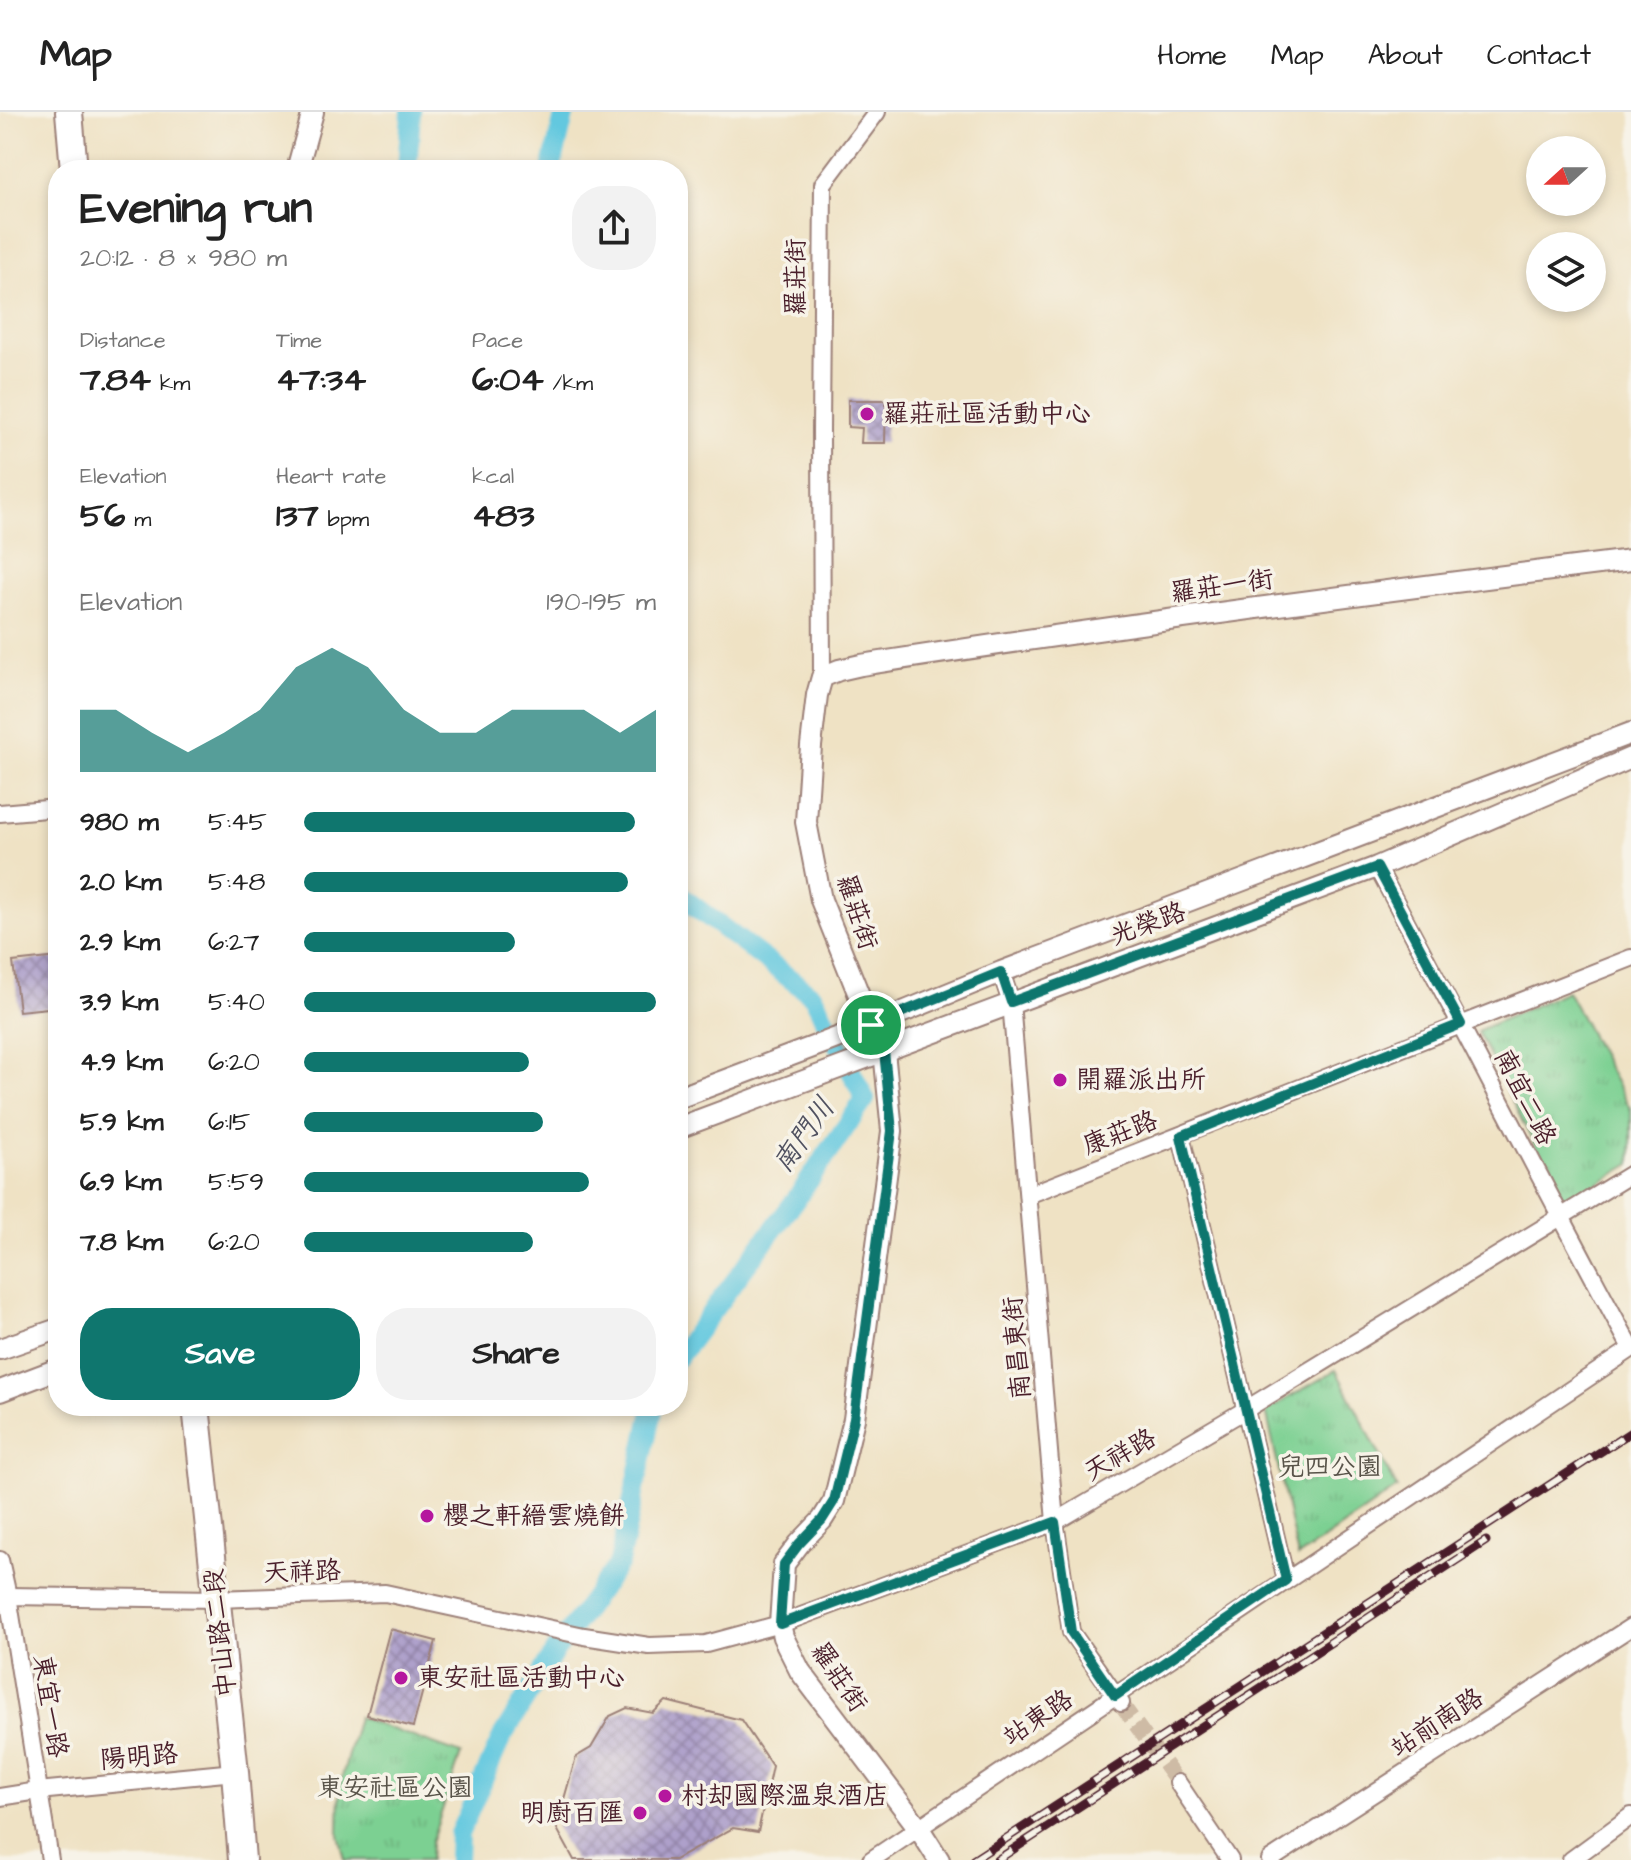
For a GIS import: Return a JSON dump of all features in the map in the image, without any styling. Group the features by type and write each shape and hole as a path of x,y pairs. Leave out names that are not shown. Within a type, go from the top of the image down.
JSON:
{"main road":[{"path":"69,112 73,160"},
{"name":"中山路二段","path":"197,1416 242,1860"}],"street":[{"path":"300,160 313,112"},
{"name":"羅莊街","path":"877,112 823,184 822,677 815,707 806,822 821,900 884,1051 892,1131 854,1419 834,1501 822,1520 784,1564 780,1624 800,1671 918,1827 939,1860"},
{"name":"羅莊一街","path":"822,677 861,665 1009,642 1324,598 1631,560"},
{"name":"光榮路","path":"688,1094 1631,733"},
{"name":"光榮路","path":"688,1124 1377,867 1631,758"},
{"path":"0,813 48,809"},
{"name":"南宜二路","path":"1377,867 1631,1349"},
{"name":"康莊路","path":"1028,1195 1631,958"},
{"name":"南昌東街","path":"1001,972 1011,1002 1055,1522 1071,1632 1119,1700"},
{"path":"1181,1136 1286,1580"},
{"name":"天祥路","path":"4,1596 217,1599 385,1593 584,1636 649,1646 706,1644 780,1624 1055,1522 1631,1174"},
{"path":"0,1349 48,1332"},
{"name":"站東路","path":"871,1860 1119,1700 1286,1580 1631,1349"},
{"path":"0,1391 48,1373"},
{"name":"東宜一路","path":"0,1560 50,1860"},
{"name":"站前南路","path":"1270,1860 1631,1627"},
{"name":"陽明路","path":"0,1797 235,1772"},
{"path":"1178,1783 1230,1860"},
{"path":"1571,1860 1631,1816"}],"green space":[{"path":"1567,991 1631,1110 1631,1164 1564,1204 1477,1031"},
{"name":"兒四公園","path":"1336,1370 1397,1488 1298,1557 1266,1411"},
{"name":"東安社區公園","path":"358,1717 461,1754 431,1843 430,1860 345,1860 339,1835 340,1785"}],"building":[{"name":"羅莊社區活動中心","path":"848,400 886,400 885,443 861,443 862,428 848,427"},
{"path":"48,958 48,1008 19,1011 13,962"},
{"name":"東安社區活動中心","path":"390,1629 436,1641 413,1727 367,1715"},
{"name":"村却國際溫泉酒店","path":"666,1701 741,1720 772,1766 758,1832 733,1828 675,1860 574,1860 556,1827 576,1757 591,1748 610,1716 627,1708 653,1713"}],"waterway":[{"path":"408,160 411,112"},
{"name":"南門川","path":"553,160 565,112"},
{"name":"南門川","path":"688,902 813,996 865,1099 799,1195 688,1344"},
{"name":"南門川","path":"458,1860 459,1834 502,1737 555,1651 619,1563 651,1416"}],"tunnel":[{"path":"1122,1705 1178,1783"}],"railway":[{"path":"973,1860 1631,1432"},
{"path":"997,1860 1486,1541"}],"place":[{"name":"羅莊社區活動中心","path":"867,414"},
{"name":"開羅派出所","path":"1060,1080"},
{"name":"櫻之軒縉雲燒餅","path":"427,1516"},
{"name":"東安社區活動中心","path":"401,1678"},
{"name":"村却國際溫泉酒店","path":"665,1796"},
{"name":"明廚百匯","path":"640,1813"}],"route":[{"path":"1377,867 1461,1024 1181,1136 1286,1580 1115,1696 1071,1632 1055,1522 780,1624 784,1564 822,1520 834,1501 854,1419 892,1131 884,1051 871,1025 1001,972 1011,1002 1377,867"}]}
